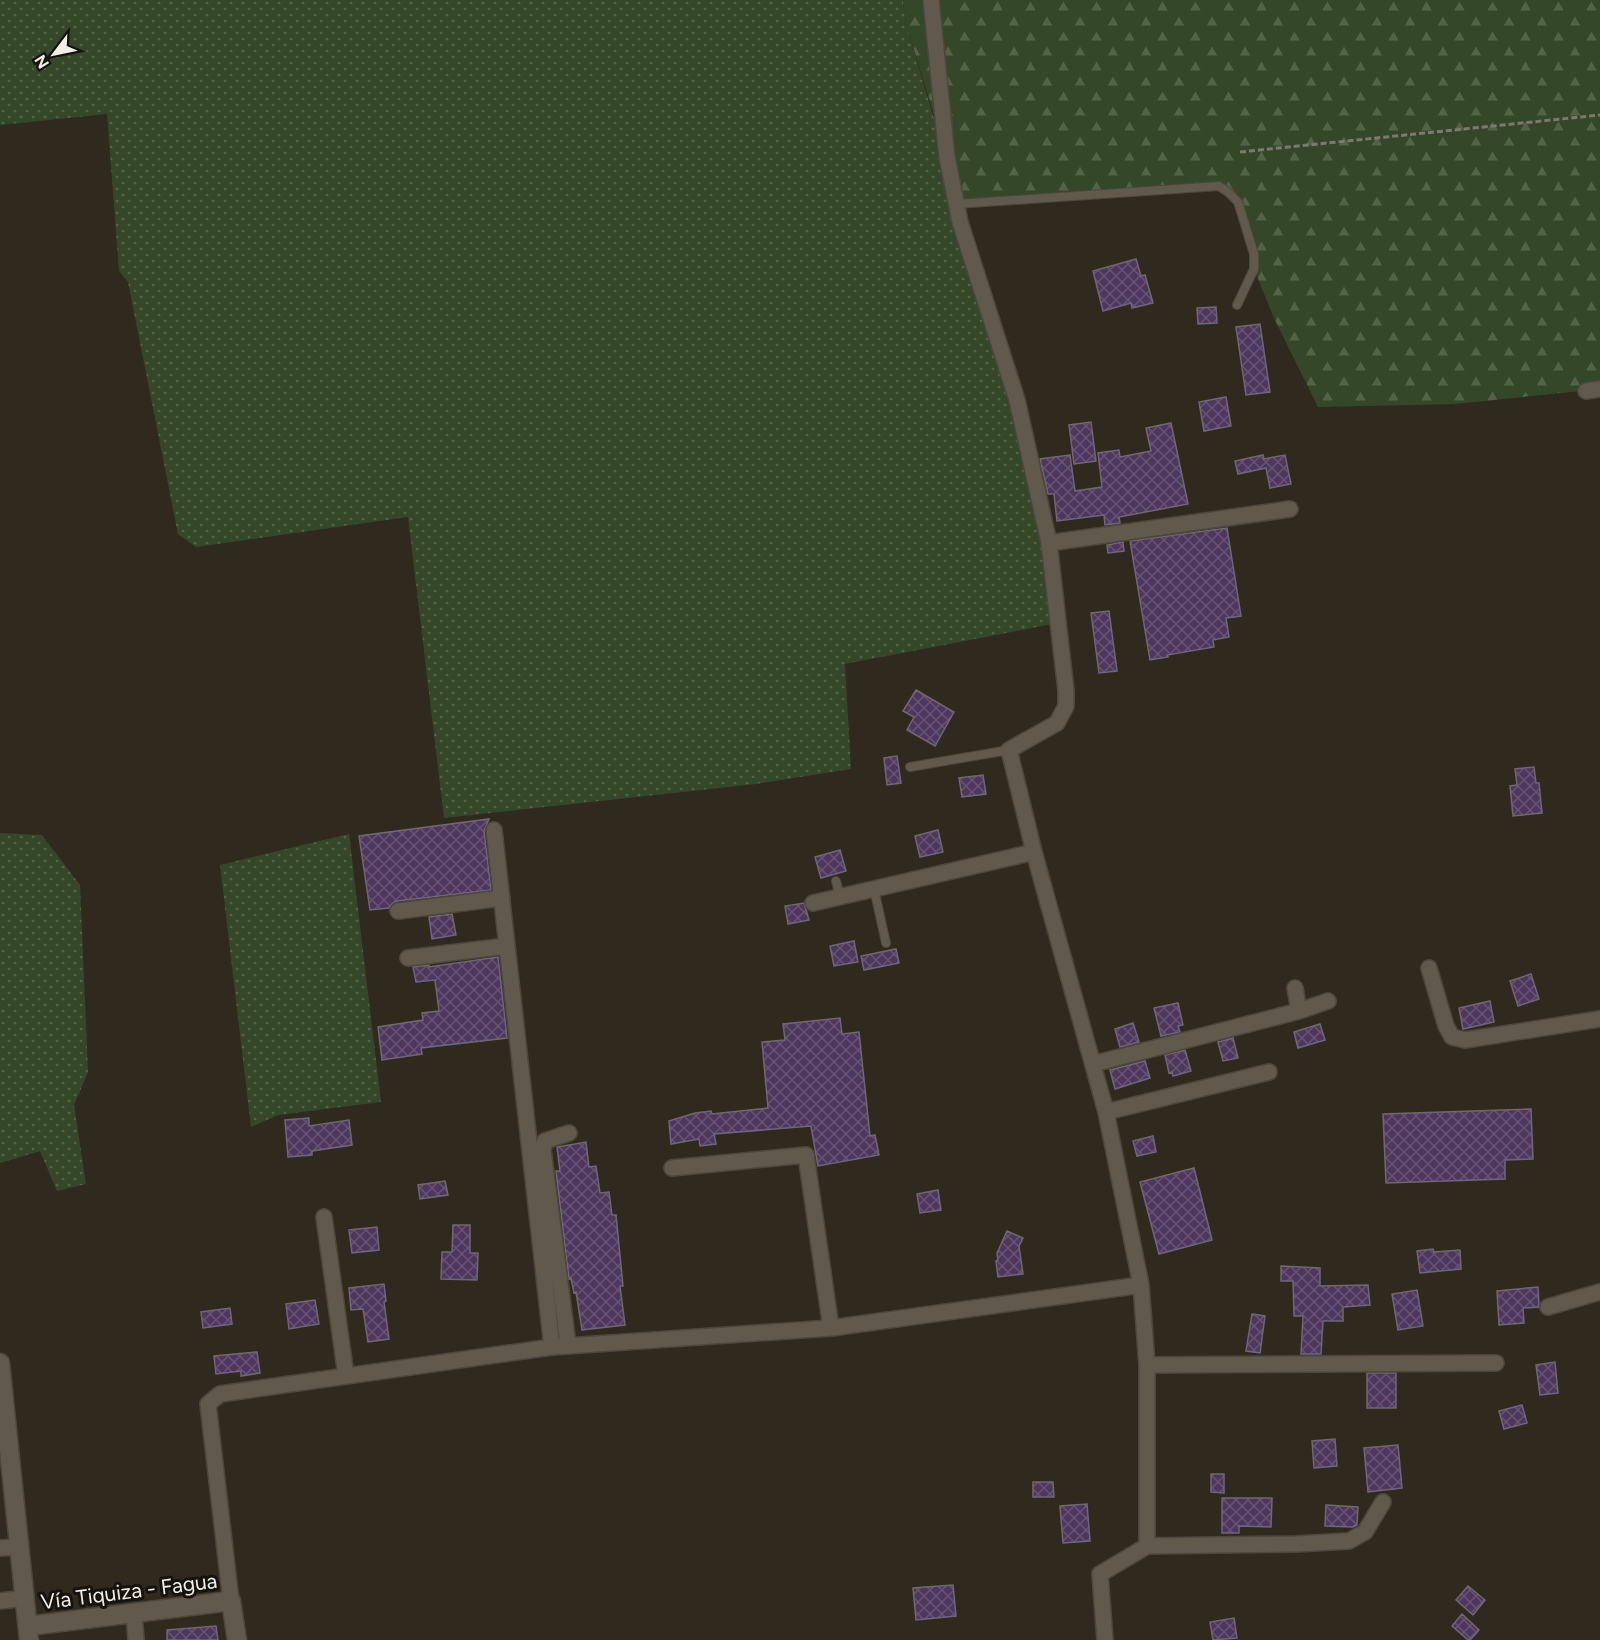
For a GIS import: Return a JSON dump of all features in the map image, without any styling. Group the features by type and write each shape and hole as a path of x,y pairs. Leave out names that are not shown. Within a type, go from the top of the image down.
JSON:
{"street":[{"path":"931,0 947,157 960,222 1017,400 1049,543 1066,691 1065,706 1057,723 1009,750 1034,852 1106,1112 1141,1284 1147,1365 1148,1546"},
{"path":"1049,543 1290,509"},
{"path":"494,830 507,946 560,1346"},
{"path":"813,903 1034,852"},
{"path":"398,911 502,898"},
{"path":"408,958 507,946"},
{"path":"1429,968 1446,1026 1452,1037 1465,1040 1600,1019"},
{"path":"1295,988 1299,1011"},
{"path":"1093,1064 1299,1011 1328,1001"},
{"path":"1106,1112 1269,1072"},
{"path":"560,1346 543,1150 545,1141 549,1138 568,1133"},
{"path":"672,1168 806,1155 831,1328"},
{"path":"324,1218 346,1376"},
{"path":"231,1601 208,1404 220,1394 560,1346 831,1328 1141,1284"},
{"path":"1548,1307 1600,1292"},
{"path":"0,1363 4,1444 20,1547 26,1598 27,1636"},
{"path":"1147,1365 1496,1363"},
{"path":"1105,1640 1100,1574 1148,1546 1349,1541 1365,1532 1383,1502"},
{"path":"0,1548 20,1547"},
{"path":"0,1601 26,1598"},
{"name":"Vía Tiquiza - Fagua","path":"27,1636 134,1613 231,1601 237,1640"},
{"path":"134,1613 136,1640"}],"lane":[{"path":"957,204 1218,186 1238,202 1254,254 1254,269 1237,305"},
{"path":"910,767 1009,750"},
{"path":"836,880 840,897"},
{"path":"874,889 886,943"}],"path":[{"path":"1240,152 1600,115"}],"green space":[{"path":"0,0 903,0 906,24 1017,400 1058,623 845,664 851,769 756,784 444,818 408,517 196,547 178,534 128,282 119,271 107,114 0,125"},
{"path":"903,0 1600,0 1600,389 1455,404 1318,407 1274,318 1254,269 1238,203 1219,186 957,204 947,157 906,24"},
{"path":"0,833 42,835 80,885 88,1072 74,1105 86,1184 57,1191 40,1151 0,1163"},
{"path":"349,834 381,1102 278,1115 251,1127 220,865"}],"building":[{"path":"1136,259 1141,276 1145,275 1153,303 1132,308 1131,303 1103,311 1093,271"},
{"path":"1216,307 1217,323 1198,324 1197,308"},
{"path":"1260,324 1270,392 1246,395 1236,327"},
{"path":"1226,397 1231,426 1204,431 1199,402"},
{"path":"1091,422 1096,461 1074,464 1069,425"},
{"path":"1171,423 1188,504 1119,517 1120,523 1105,525 1104,515 1057,521 1054,494 1048,494 1040,459 1070,455 1075,491 1102,487 1098,453 1119,450 1120,457 1151,451 1146,428"},
{"path":"1263,455 1264,459 1285,455 1291,484 1270,488 1266,468 1238,474 1235,461"},
{"path":"1227,528 1241,616 1226,618 1229,637 1213,640 1214,647 1150,660 1130,541"},
{"path":"1123,542 1124,551 1108,553 1107,545"},
{"path":"1109,611 1117,671 1099,673 1091,613"},
{"path":"916,690 954,712 935,746 907,730 914,717 903,711"},
{"path":"897,756 901,783 887,785 884,758"},
{"path":"1534,767 1536,783 1539,783 1542,813 1513,816 1510,786 1517,785 1515,769"},
{"path":"983,775 986,794 962,797 959,778"},
{"path":"489,819 484,831 491,890 397,901 389,908 370,910 359,836"},
{"path":"938,830 943,852 920,857 915,836"},
{"path":"840,850 846,871 821,878 815,857"},
{"path":"804,903 809,920 788,924 785,906"},
{"path":"452,914 456,935 432,939 429,917"},
{"path":"854,941 858,962 834,966 830,946"},
{"path":"896,949 899,963 864,970 861,956"},
{"path":"498,957 507,1038 421,1048 422,1054 382,1060 378,1027 423,1020 422,1013 439,1011 435,980 416,982 413,967 429,965 429,967"},
{"path":"1531,974 1539,999 1518,1006 1510,981"},
{"path":"1490,1001 1494,1022 1463,1029 1459,1008"},
{"path":"1178,1003 1183,1025 1178,1026 1180,1032 1161,1036 1154,1008"},
{"path":"840,1018 842,1034 859,1032 870,1136 875,1135 879,1155 818,1166 811,1126 714,1134 716,1144 700,1146 699,1139 671,1144 669,1121 695,1113 711,1111 712,1114 768,1108 762,1042 785,1040 783,1024"},
{"path":"1133,1023 1139,1042 1120,1047 1115,1029"},
{"path":"1320,1024 1325,1040 1298,1048 1294,1032"},
{"path":"1233,1038 1238,1058 1223,1061 1218,1042"},
{"path":"1185,1050 1191,1071 1173,1076 1172,1072 1169,1073 1165,1055"},
{"path":"1145,1061 1150,1078 1115,1089 1110,1070"},
{"path":"1531,1109 1533,1159 1505,1160 1505,1179 1386,1183 1383,1114"},
{"path":"309,1118 309,1126 349,1120 352,1145 312,1151 312,1155 288,1157 285,1120"},
{"path":"1153,1136 1156,1152 1137,1156 1133,1141"},
{"path":"586,1142 589,1167 596,1166 600,1193 609,1192 612,1215 616,1215 623,1286 620,1286 625,1325 582,1330 576,1292 574,1293 571,1278 569,1279 556,1171 560,1171 557,1147"},
{"path":"1194,1168 1212,1240 1159,1254 1140,1182"},
{"path":"445,1181 448,1195 420,1199 418,1185"},
{"path":"938,1190 941,1210 920,1213 917,1194"},
{"path":"453,1225 470,1225 470,1253 478,1253 477,1280 441,1279 442,1252 452,1252"},
{"path":"377,1227 379,1250 352,1253 349,1230"},
{"path":"1007,1231 1023,1238 1019,1246 1023,1274 998,1277 997,1253"},
{"path":"1433,1249 1434,1252 1460,1250 1461,1269 1420,1273 1417,1251"},
{"path":"1281,1266 1320,1268 1320,1286 1368,1285 1370,1305 1343,1307 1343,1321 1323,1321 1321,1354 1301,1354 1303,1316 1294,1316 1293,1281 1281,1281"},
{"path":"384,1284 389,1339 368,1342 363,1309 351,1310 349,1288"},
{"path":"1538,1287 1539,1307 1523,1308 1524,1323 1499,1325 1497,1291"},
{"path":"1417,1290 1423,1326 1398,1330 1392,1294"},
{"path":"315,1300 319,1324 289,1329 286,1304"},
{"path":"230,1308 232,1324 203,1328 201,1312"},
{"path":"1252,1314 1265,1316 1260,1353 1246,1351"},
{"path":"257,1352 260,1373 241,1376 241,1371 216,1374 214,1356"},
{"path":"1555,1362 1558,1393 1540,1395 1536,1365"},
{"path":"1367,1373 1396,1373 1396,1408 1367,1408"},
{"path":"1522,1405 1527,1423 1504,1429 1499,1411"},
{"path":"1335,1439 1337,1466 1314,1468 1312,1441"},
{"path":"1398,1445 1402,1488 1368,1492 1364,1448"},
{"path":"1211,1474 1224,1474 1224,1493 1211,1492"},
{"path":"1033,1482 1053,1482 1054,1497 1033,1497"},
{"path":"1222,1498 1272,1498 1271,1527 1239,1526 1239,1533 1222,1533"},
{"path":"1087,1504 1090,1541 1063,1543 1060,1506"},
{"path":"1326,1505 1358,1507 1357,1525 1353,1527 1325,1526"},
{"path":"953,1585 956,1616 916,1620 913,1588"},
{"path":"1468,1586 1485,1600 1473,1615 1456,1600"},
{"path":"1462,1614 1479,1630 1470,1640 1452,1626"},
{"path":"1234,1618 1237,1638 1213,1640 1210,1622"},
{"path":"216,1626 218,1640 167,1640 167,1630"}]}
